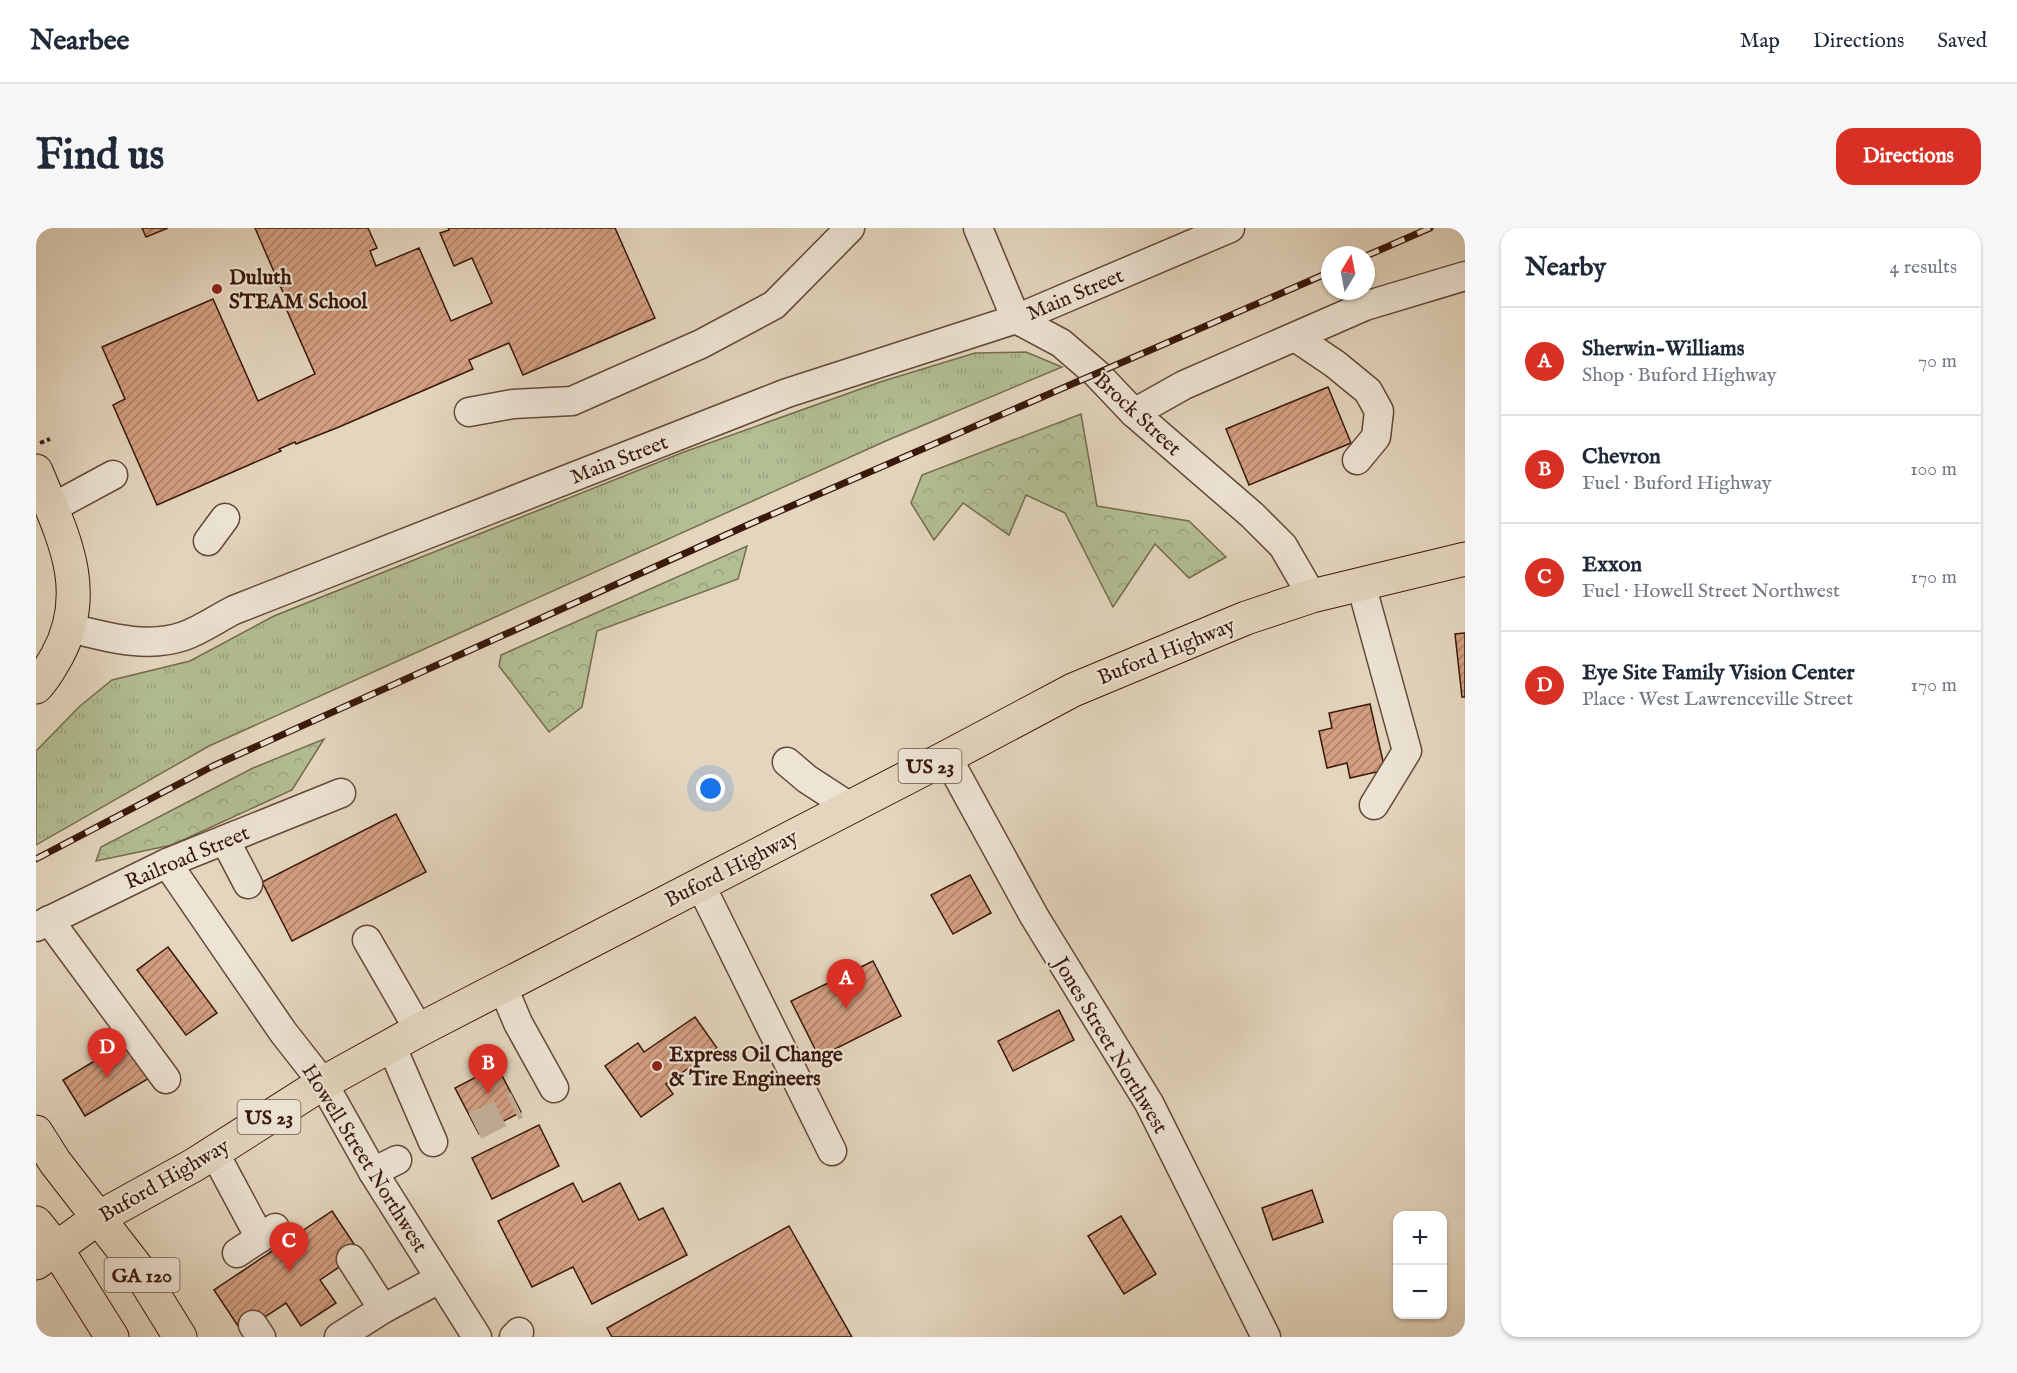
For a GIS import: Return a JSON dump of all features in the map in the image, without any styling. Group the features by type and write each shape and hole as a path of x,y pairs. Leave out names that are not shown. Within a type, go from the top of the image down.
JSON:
{"main road":[{"path":"36,471 63,533 72,565 75,591 70,628 45,678 36,687"},
{"name":"Buford Highway","path":"46,1255 98,1218 214,1152 323,1083 405,1037 1073,690 1246,618 1312,596 1465,559"},
{"path":"36,1132 55,1162 98,1218"},
{"name":"GA 120","path":"98,1218 138,1269 180,1337"},
{"path":"36,1223 46,1255"},
{"name":"GA 120","path":"46,1255 112,1337"}],"street":[{"path":"469,412 513,404 572,401 701,344 774,305 850,228"},
{"path":"978,228 1016,319"},
{"name":"Main Street","path":"70,628 143,642 167,640 186,635 234,610 787,393 1016,319 1230,228"},
{"path":"1134,413 1184,385 1365,306 1465,276"},
{"name":"Brock Street","path":"1016,319 1061,343 1097,374 1134,413 1252,515 1283,546 1312,596"},
{"path":"1295,337 1335,364 1368,391 1379,411 1376,437 1357,460"},
{"path":"51,508 113,475"},
{"path":"208,541 225,518"},
{"path":"1361,584 1407,751 1374,806"},
{"name":"Jones Street Northwest","path":"946,757 1028,921 1149,1103 1266,1337"},
{"path":"787,762 807,779 850,807"},
{"name":"Railroad Street","path":"42,924 167,863 340,793"},
{"path":"225,840 248,884"},
{"name":"Howell Street Northwest","path":"167,863 283,1032 385,1166 439,1279 477,1337"},
{"path":"700,884 751,962 832,1151"},
{"path":"42,924 166,1079"},
{"path":"367,940 405,1037 433,1142"},
{"path":"502,985 518,1023 554,1088"},
{"path":"214,1152 257,1240"},
{"path":"351,1259 383,1309"},
{"path":"339,1337 383,1309 439,1279"}],"green space":[{"path":"1026,352 1062,367 888,440 209,746 36,845 36,751 80,706 112,680 190,661 274,616 684,452 880,382 975,353"},
{"path":"1081,414 1097,506 1189,521 1226,557 1189,578 1155,544 1113,607 1065,513 1026,495 1009,535 963,503 934,540 911,503 922,475"},
{"path":"747,546 738,579 597,631 582,707 549,732 499,666 501,655"},
{"path":"324,739 292,790 172,845 96,861 101,847 253,768"}],"building":[{"path":"142,228 168,228 146,237"},
{"path":"255,228 368,228 377,248 370,251 376,266 419,248 451,321 492,303 472,258 454,266 440,233 449,230 448,228 615,228 655,318 523,375 509,343 469,360 473,369 339,427 296,444 295,442 279,449 281,451 157,505 113,405 125,399 102,347 213,299 258,401 315,374 285,306 288,304"},
{"path":"1328,387 1351,443 1249,485 1226,429"},
{"path":"1465,633 1465,697 1462,697 1455,634"},
{"path":"1370,704 1385,770 1350,778 1347,763 1327,768 1319,731 1332,728 1329,713"},
{"path":"396,814 426,872 292,941 262,882"},
{"path":"970,875 991,913 953,934 931,895"},
{"path":"168,947 217,1013 186,1035 137,970"},
{"path":"873,961 901,1016 819,1057 791,1001"},
{"path":"1059,1010 1074,1040 1013,1071 998,1041"},
{"path":"695,1017 717,1048 666,1084 673,1094 641,1117 605,1066 638,1043 644,1052"},
{"path":"129,1040 151,1077 85,1116 63,1080"},
{"path":"497,1066 521,1112 479,1134 455,1088"},
{"path":"539,1125 559,1166 492,1199 472,1158"},
{"path":"573,1183 583,1202 620,1183 639,1220 663,1208 687,1255 592,1304 573,1267 532,1287 498,1221"},
{"path":"1312,1190 1323,1222 1273,1240 1262,1208"},
{"path":"332,1211 360,1253 320,1280 336,1303 301,1326 286,1303 242,1332 214,1290"},
{"path":"1121,1216 1156,1274 1124,1294 1088,1236"},
{"path":"789,1226 852,1337 612,1337 607,1328"}],"tunnel":[{"path":"475,1126 517,1105"}],"railway":[{"path":"1375,252 1430,228"},
{"path":"36,859 213,766 750,524 1321,276"}],"place":[{"name":"Duluth STEAM School","path":"217,289"},
{"name":"Sherwin-Williams","path":"846,1009"},
{"name":"Express Oil Change & Tire Engineers","path":"657,1066"},
{"name":"Eye Site Family Vision Center","path":"107,1078"},
{"name":"Chevron","path":"488,1094"},
{"name":"Exxon","path":"289,1272"}]}
